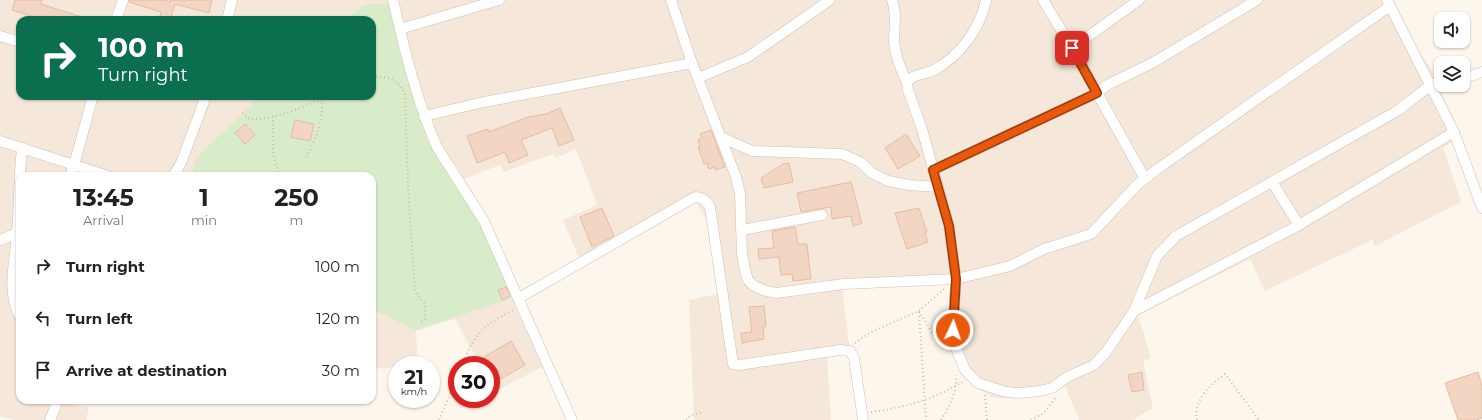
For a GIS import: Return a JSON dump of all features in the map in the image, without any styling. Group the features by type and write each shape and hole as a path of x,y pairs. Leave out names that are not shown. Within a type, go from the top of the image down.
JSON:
{"street":[{"path":"117,16 122,0"},
{"path":"228,16 232,0"},
{"path":"393,0 424,116 437,148 484,221 572,420"},
{"path":"400,29 499,0"},
{"path":"671,0 692,63 722,137 736,177 740,194 742,254 747,275 753,285 763,290 776,293 844,284 956,279 1010,266 1044,249 1091,234 1145,179 1388,3 1454,132 1482,208"},
{"path":"698,78 748,57 830,0"},
{"path":"892,0 895,11 894,43 897,58 922,129 949,226 956,279 953,330 955,346 959,359 971,378 984,386 997,390 1019,393 1052,388 1067,377 1094,365 1101,359 1134,311 1157,256 1176,236 1397,111 1434,84"},
{"path":"907,83 912,77 932,71 941,66 958,52 974,32 980,21 986,0"},
{"path":"1043,0 1072,48 1145,179"},
{"path":"1072,48 1139,0"},
{"path":"933,170 1097,93 1107,85 1154,62 1257,0"},
{"path":"0,36 16,41"},
{"path":"424,116 484,102 692,63"},
{"path":"1470,76 1482,72"},
{"path":"71,172 92,100"},
{"path":"175,172 181,163 205,100"},
{"path":"1134,311 1299,225 1454,132"},
{"path":"722,137 752,151 842,154 860,162 872,173 888,181 909,186 938,187"},
{"path":"0,141 96,172"},
{"path":"21,172 23,148"},
{"path":"1272,182 1299,225"},
{"path":"521,302 695,197 700,197 706,200 710,207 733,364 739,365 840,350 850,351 854,358 863,417"},
{"path":"742,230 822,215"},
{"path":"0,240 16,233"},
{"path":"16,256 12,288 16,308"},
{"path":"50,420 56,404"}],"path":[{"path":"376,77 393,79 400,84 405,94 408,188 416,290 426,308 425,319 420,322"},
{"path":"242,113 248,118 253,119 273,116 319,100"},
{"path":"306,158 316,140 322,116 323,100"},
{"path":"273,116 272,153 278,172"},
{"path":"850,351 854,344 864,336 919,311 956,279"},
{"path":"466,356 475,337 493,320 521,302"},
{"path":"919,311 939,344 959,359 956,373 956,384 949,407 941,420"},
{"path":"919,311 926,420"},
{"path":"1197,420 1196,412 1207,388 1224,374 1258,420"},
{"path":"863,417 901,408 924,400 945,392 956,384 971,378"},
{"path":"984,386 987,420"},
{"path":"1031,420 1044,413 1057,395"},
{"path":"439,420 448,399"},
{"path":"686,420 690,416 704,412"}],"shaded area":[{"path":"0,0 1393,0 1420,53 1433,71 1434,92 1441,92 1461,135 1443,148 1461,202 1375,246 1372,240 1265,291 1250,259 1138,315 1151,358 1143,362 1153,408 1133,420 1079,420 1063,381 1015,398 995,398 978,389 959,370 953,354 950,329 950,280 842,288 850,351 827,354 831,420 694,420 689,300 714,295 719,291 720,242 696,202 581,263 563,220 597,205 576,149 555,158 553,154 504,172 500,165 464,179 487,217 550,363 500,389 500,356 475,356 455,319 416,331 417,356 388,356 388,368 376,369 376,172 16,172 16,404 74,404 89,407 86,420 14,420 0,416"}],"green space":[{"path":"390,3 426,139 481,220 512,298 415,330 376,311 376,172 192,172 197,157 257,100 376,100 376,16 351,16 363,5"}],"building":[{"path":"15,0 42,0 41,4 79,16 31,16 12,10"},
{"path":"129,0 164,0 170,2 170,0 212,0 209,13 175,4 171,16 160,16 161,12 129,2"},
{"path":"560,108 574,140 559,146 552,128 521,140 528,155 509,163 505,152 477,163 467,136 488,129 489,132 528,117 546,114"},
{"path":"295,120 314,124 310,141 291,137"},
{"path":"245,124 255,135 245,144 235,133"},
{"path":"711,130 725,167 715,170 714,167 709,169 707,163 704,164 698,147 700,147 698,140 702,138 700,134"},
{"path":"906,134 920,156 898,169 885,148"},
{"path":"789,163 793,182 764,188 761,178 783,164"},
{"path":"851,182 862,223 853,226 851,216 832,219 831,207 801,212 797,193"},
{"path":"602,208 614,236 592,247 580,217"},
{"path":"919,208 927,232 925,233 928,242 907,249 895,213"},
{"path":"795,227 798,244 807,244 811,279 793,281 792,274 781,275 779,257 759,259 758,249 774,248 772,231"},
{"path":"506,287 510,296 502,300 498,290"},
{"path":"764,306 766,326 763,327 764,339 742,343 741,333 752,332 749,307"},
{"path":"511,341 525,365 500,379 500,356 486,356"},
{"path":"1142,372 1144,390 1132,392 1128,375"},
{"path":"1478,372 1482,386 1482,418 1476,420 1458,420 1445,383"}],"route":[{"path":"953,330 956,279 949,226 933,170 1097,93 1072,48"}]}
